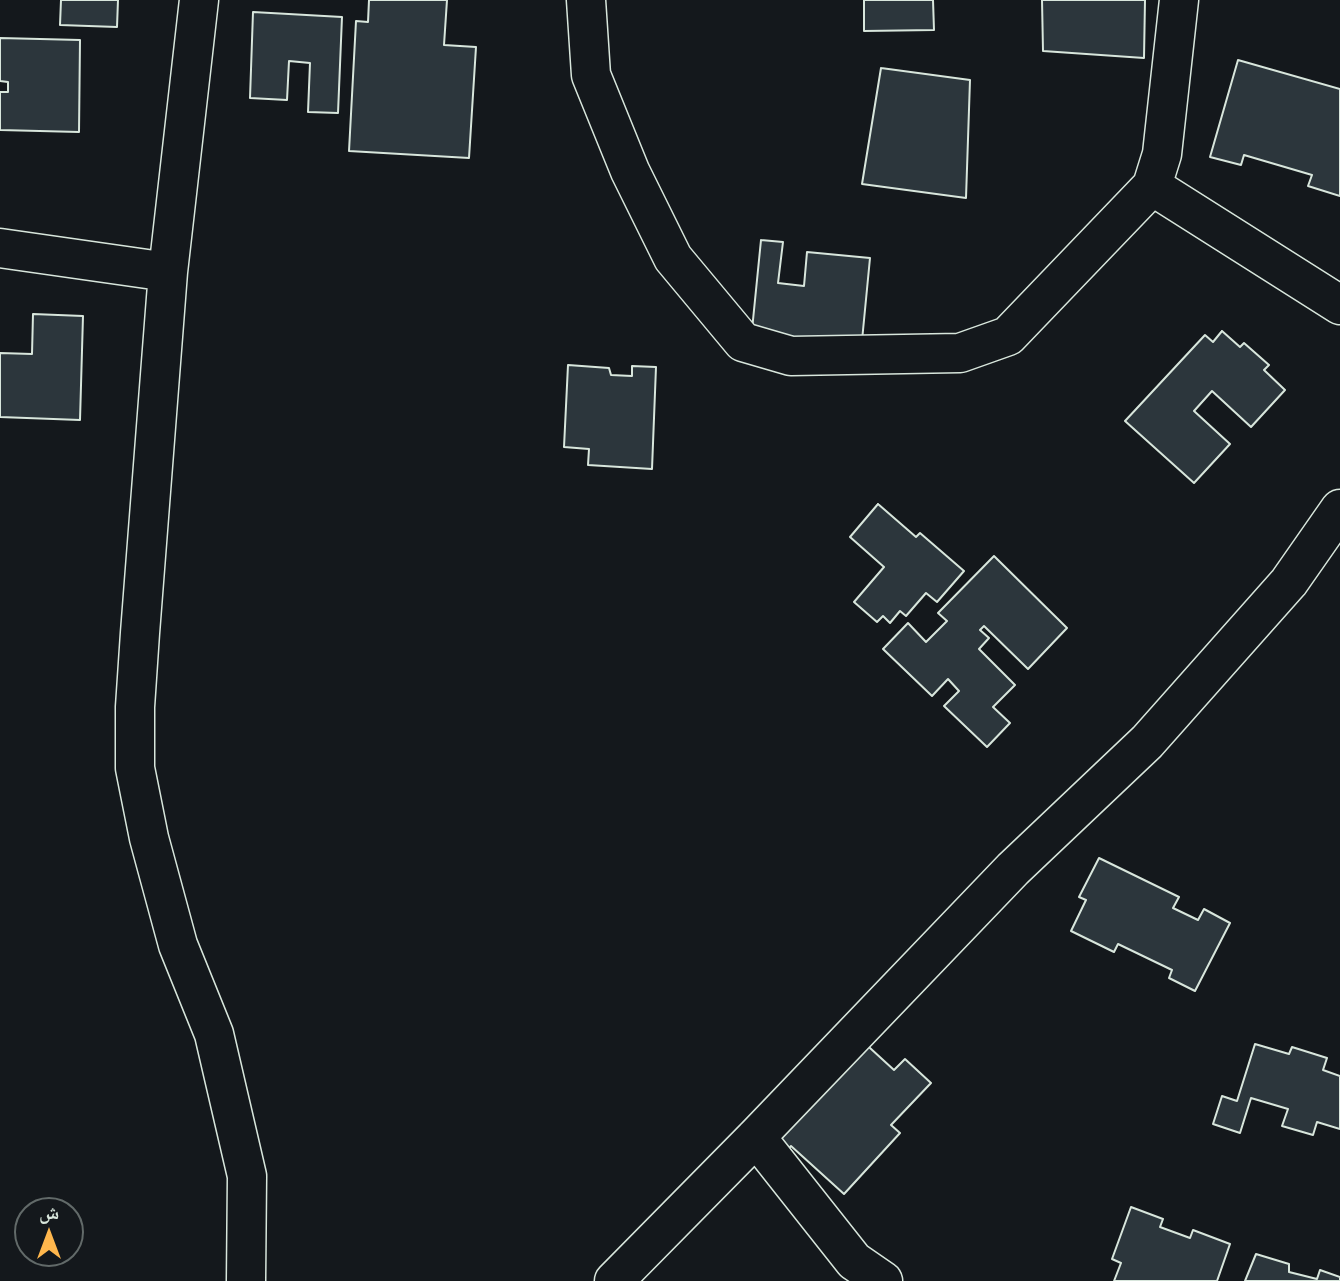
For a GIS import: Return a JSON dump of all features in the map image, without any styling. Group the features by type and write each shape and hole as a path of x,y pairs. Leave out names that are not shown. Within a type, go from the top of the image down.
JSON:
{"street":[{"path":"199,0 168,272 139,633 135,768 149,838 178,945 214,1034 247,1176 246,1281"},
{"path":"586,0 591,75 630,171 673,258 743,342 791,356 960,353 1007,336 1152,186 1162,154 1179,0"},
{"path":"1152,186 1340,305"},
{"path":"0,248 168,272"},
{"path":"614,1281 757,1137 1013,869 1147,742 1289,582 1340,509"},
{"path":"757,1137 854,1261 883,1281"}],"building":[{"path":"61,0 118,0 117,27 60,25"},
{"path":"369,0 447,0 444,45 476,47 469,158 349,151 356,21 368,22"},
{"path":"864,0 933,0 934,30 864,31"},
{"path":"1042,0 1145,0 1144,58 1043,51"},
{"path":"253,12 342,17 338,113 308,112 310,63 289,61 287,100 250,98"},
{"path":"0,38 80,40 79,132 0,130 0,92 8,92 8,82 0,81"},
{"path":"1238,60 1340,89 1340,196 1308,186 1312,175 1244,155 1241,165 1210,157"},
{"path":"881,68 970,80 966,198 862,184"},
{"path":"761,240 783,242 778,283 804,286 807,252 870,258 861,351 751,340"},
{"path":"33,314 83,316 80,420 0,417 0,353 32,354"},
{"path":"1222,331 1240,347 1244,343 1269,365 1264,370 1285,390 1251,427 1212,391 1194,411 1230,444 1194,483 1125,421 1205,335 1213,342"},
{"path":"568,365 609,368 611,375 632,376 632,366 656,367 652,469 588,465 589,449 564,447"},
{"path":"878,504 916,537 920,533 964,571 937,602 926,593 906,616 900,611 890,623 883,616 877,622 854,602 884,567 850,537"},
{"path":"994,556 1067,628 1028,669 984,626 980,630 989,638 979,649 1015,685 993,707 1010,723 987,747 944,706 959,691 948,679 932,696 883,649 908,623 926,642 947,621 938,613"},
{"path":"1099,858 1179,897 1173,908 1198,920 1204,909 1230,923 1195,991 1169,978 1172,970 1118,944 1114,952 1071,931 1086,900 1079,897"},
{"path":"846,1026 894,1070 905,1059 931,1083 891,1125 900,1133 844,1194 791,1146 780,1158 756,1137"},
{"path":"1255,1044 1289,1054 1292,1047 1327,1058 1323,1070 1340,1076 1340,1129 1317,1122 1313,1135 1282,1126 1288,1109 1251,1098 1240,1133 1213,1124 1222,1096 1237,1101"},
{"path":"1131,1207 1163,1219 1160,1227 1190,1238 1193,1230 1230,1244 1217,1281 1114,1281 1121,1263 1112,1259"},
{"path":"1256,1254 1289,1264 1289,1272 1317,1279 1320,1270 1340,1277 1340,1281 1245,1281"}]}
